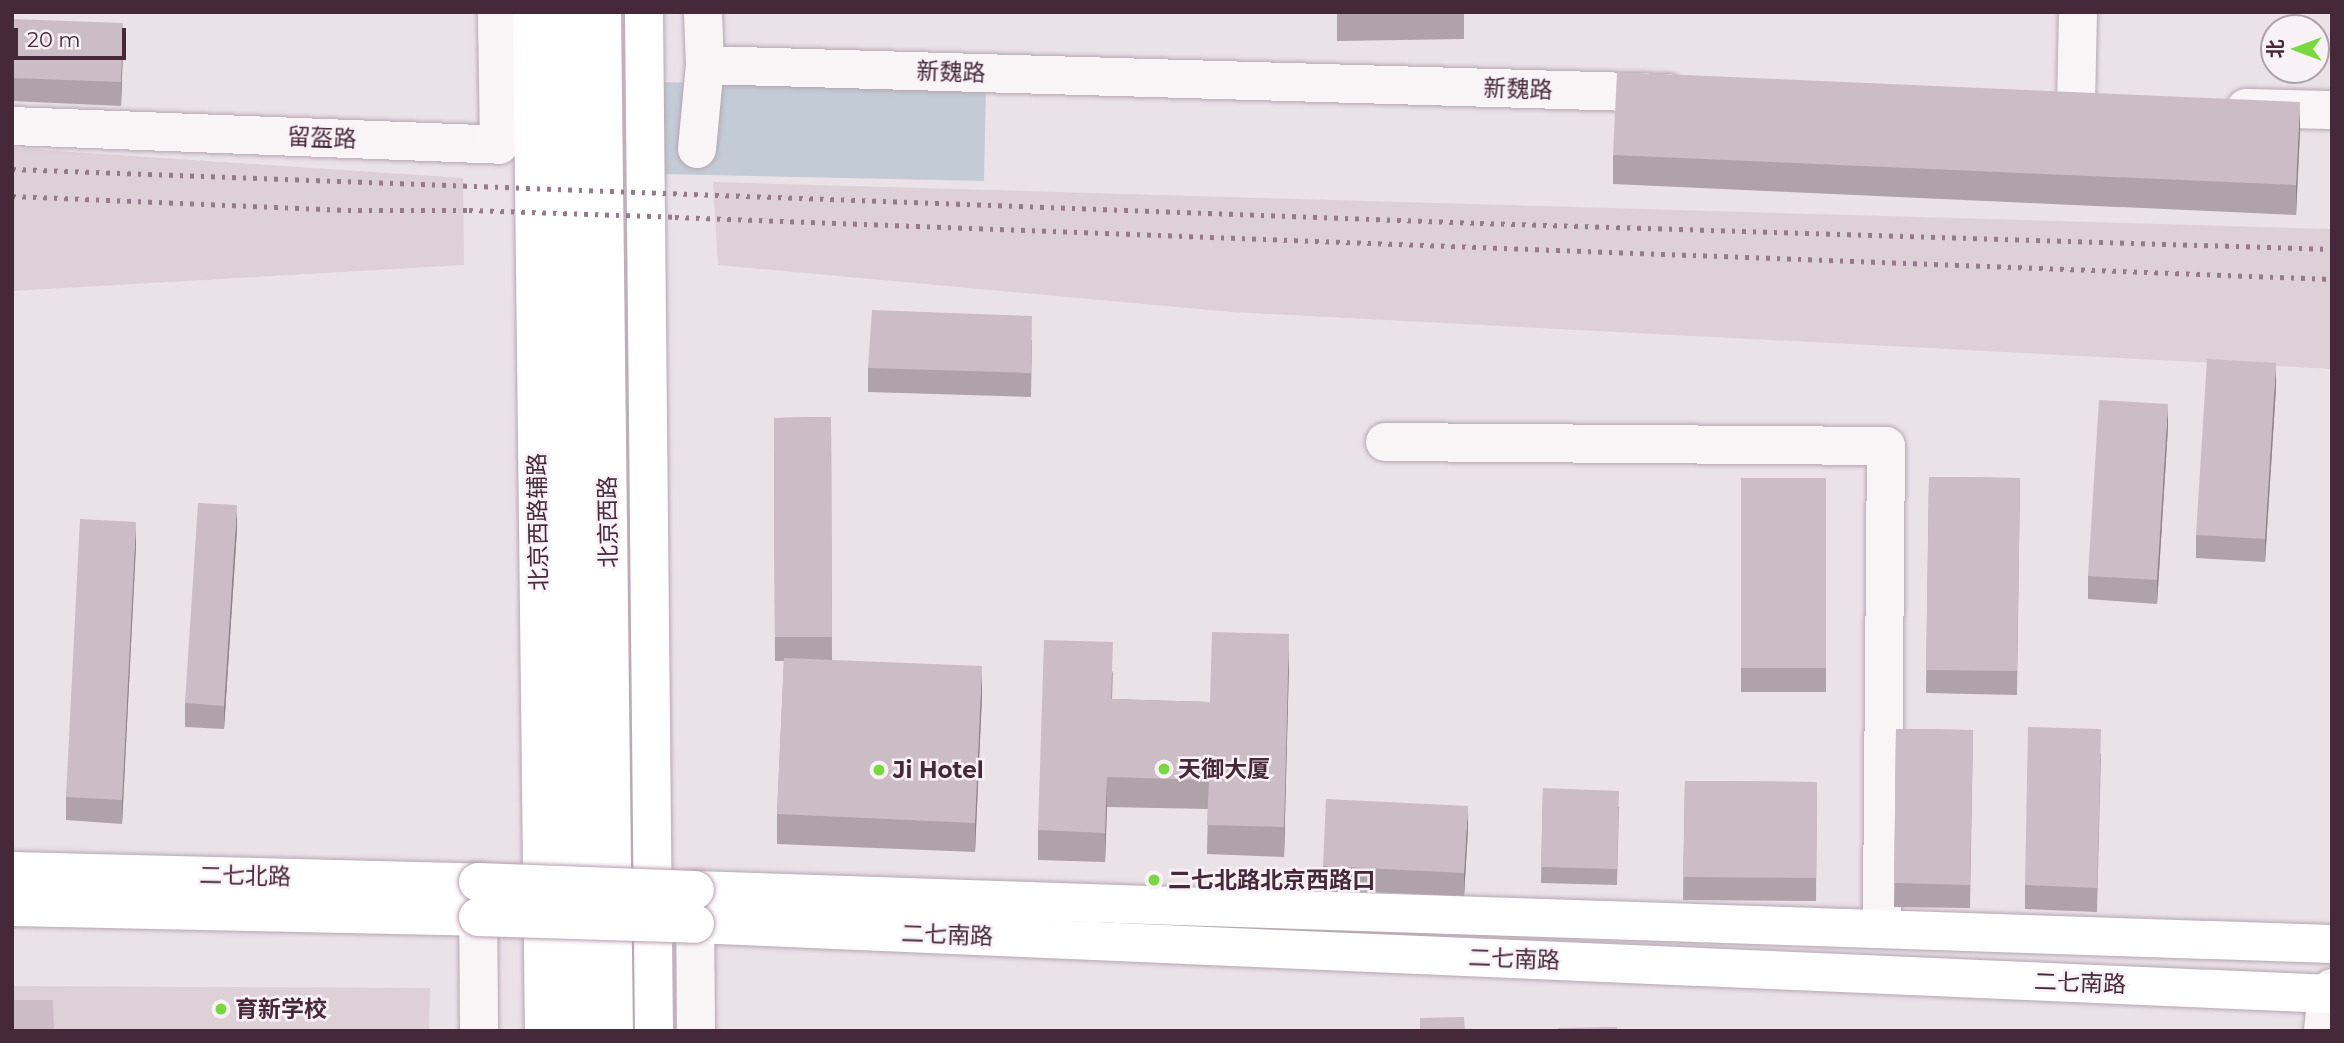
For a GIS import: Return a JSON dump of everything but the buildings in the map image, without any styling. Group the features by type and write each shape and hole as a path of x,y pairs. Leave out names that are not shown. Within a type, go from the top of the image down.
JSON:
{"main road":[{"name":"北京西路辅路","path":"532,12 544,1031"},
{"name":"北京西路","path":"569,12 580,1031"},
{"name":"北京西路","path":"602,12 614,1031"},
{"path":"644,12 654,1031"},
{"name":"二七北路","path":"12,871 478,899"},
{"path":"478,899 695,907"},
{"name":"二七北路","path":"12,906 478,899"},
{"name":"二七南路","path":"695,907 1882,929 2332,944"},
{"name":"二七南路","path":"695,907 2330,992"}],"street":[{"name":"留盔路","path":"12,126 499,145 497,12"},
{"path":"696,149 705,65 704,12"},
{"path":"2076,106 2078,12"},
{"name":"新魏路","path":"705,65 1699,94"},
{"path":"2034,104 2116,106"},
{"path":"2211,108 2332,110"},
{"path":"1385,442 1886,446 1882,929"},
{"path":"478,899 479,1031"},
{"path":"695,907 696,1031"},
{"path":"2323,1031 2330,992"}],"shaded area":[{"path":"663,82 986,89 984,181 662,174"},
{"path":"12,148 463,178 464,265 12,291"},
{"path":"713,182 2332,229 2332,369 1232,312 718,265"},
{"name":"育新学校","path":"12,986 430,988 429,1031 12,1031"}],"railway":[{"path":"12,169 1480,223 2332,249"},
{"path":"12,196 348,210 469,210 675,217 2332,279"}],"place":[{"name":"天御大厦","path":"1164,769"},
{"name":"Ji Hotel","path":"879,770"},
{"name":"二七北路北京西路口","path":"1154,880"},
{"name":"育新学校","path":"221,1009"}]}
